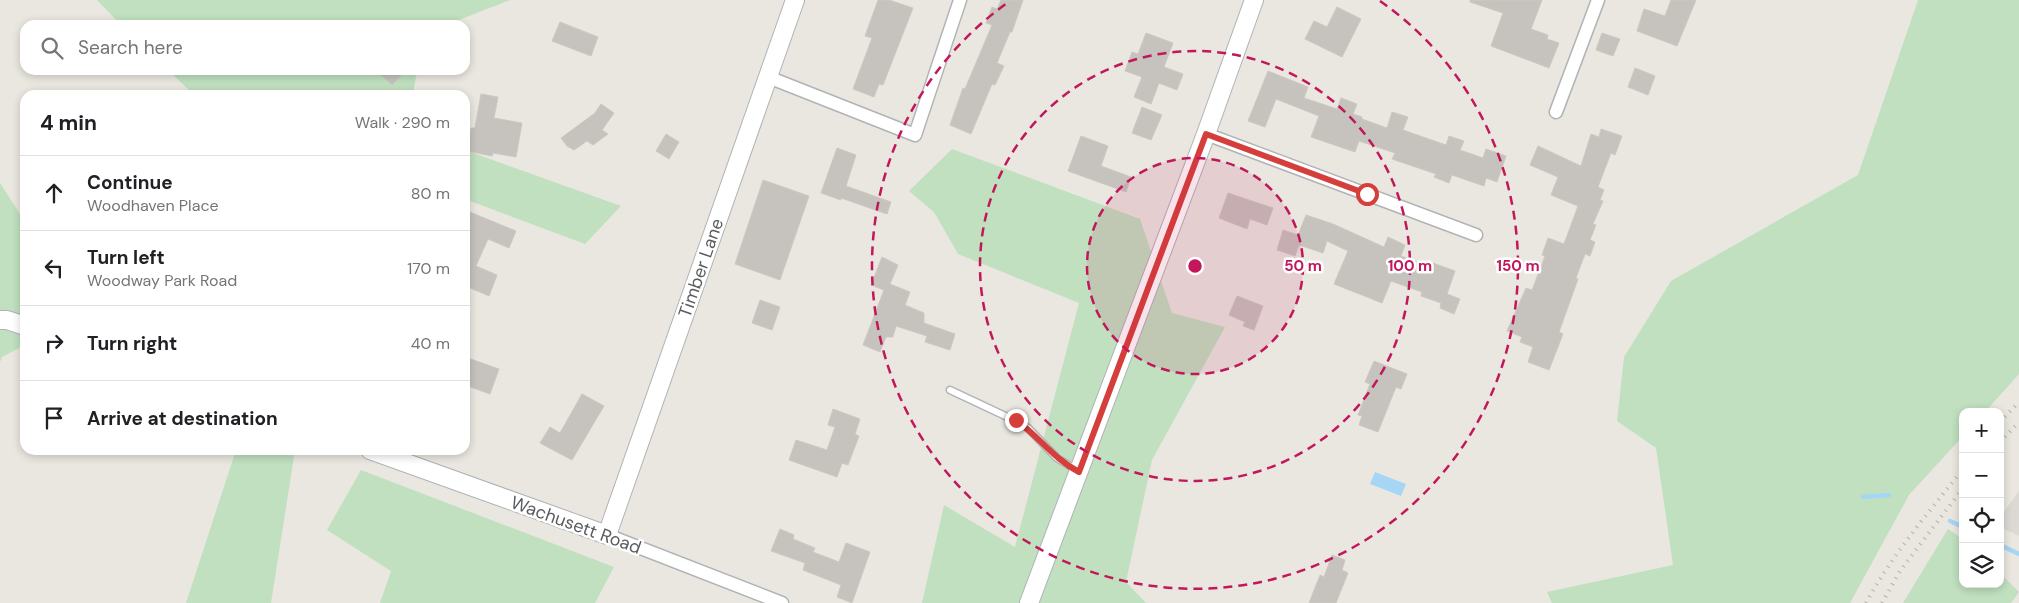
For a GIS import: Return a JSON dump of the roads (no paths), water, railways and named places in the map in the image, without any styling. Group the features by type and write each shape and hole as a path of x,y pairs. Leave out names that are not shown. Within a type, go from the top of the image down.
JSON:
{"street":[{"name":"Timber Lane","path":"607,536 796,0"},
{"path":"768,77 915,135 960,0"},
{"path":"1029,603 1206,134 1254,0"},
{"path":"1556,112 1598,0"},
{"path":"1206,134 1476,235"},
{"path":"0,320 20,324"},
{"name":"Wachusett Road","path":"384,455 607,536 782,603"}],"lane":[{"path":"950,390 1016,420 1028,428 1057,458 1079,472"}],"water":[{"path":"1375,472 1406,484 1401,496 1370,484"}],"waterway":[{"path":"1863,497 1889,495"},
{"path":"1950,521 1959,525"},
{"path":"2004,547 2019,554"}],"railway":[{"path":"2004,418 2019,402"},
{"path":"2004,438 2019,422"},
{"path":"1866,603 1899,551 1959,474"},
{"path":"1882,603 1900,571 1959,493"}]}
